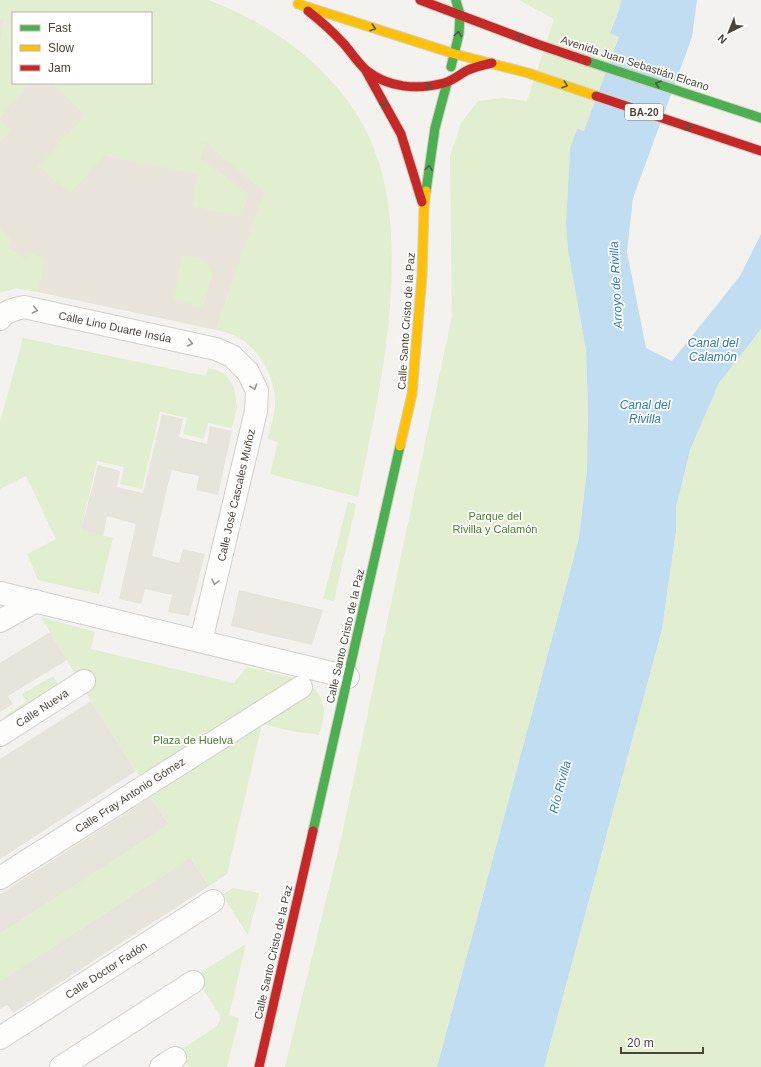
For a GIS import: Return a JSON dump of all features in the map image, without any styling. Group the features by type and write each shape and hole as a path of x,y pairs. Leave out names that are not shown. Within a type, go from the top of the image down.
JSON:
{"main road":[{"name":"BA-20","path":"287,0 298,4 336,12 455,54 528,73 761,151"},
{"name":"Avenida Juan Sebastián Elcano","path":"420,0 537,44 761,118"},
{"path":"424,207 435,128 459,34 460,14 456,0"},
{"path":"298,4 317,18 334,34 365,69 384,82 403,88 426,87 447,83 458,75 472,68 492,63"},
{"path":"336,12 365,69 401,134 424,207"},
{"path":"485,14 502,30"},
{"name":"Calle Santo Cristo de la Paz","path":"259,1067 412,394 422,276 424,207"}],"street":[{"name":"Calle Lino Duarte Insúa","path":"0,319 12,310 24,308 216,349 232,356"},
{"name":"Calle José Cascales Muñoz","path":"201,641 256,411 257,391 248,372 232,356"},
{"path":"0,592 348,677"},
{"path":"0,621 36,601"},
{"name":"Calle Nueva","path":"0,735 84,681"},
{"name":"Calle Fray Antonio Gómez","path":"0,878 301,687"},
{"name":"Calle Doctor Fadón","path":"0,1038 213,902"},
{"path":"61,1067 193,982"}],"shaded area":[{"path":"0,0 8,0 3,30 12,84 152,84 271,173 216,330 0,284"},
{"path":"162,414 183,419 179,437 207,444 210,426 232,431 218,495 196,490 199,476 172,470 168,484 152,556 179,563 183,549 205,554 189,616 168,612 172,595 145,589 141,604 119,599 136,524 107,516 103,536 81,530 98,465 120,471 117,487 143,493"},
{"path":"239,590 323,610 312,645 231,626"},
{"path":"50,632 67,660 8,696 13,704 0,712 0,663"},
{"path":"91,701 136,771 0,859 0,759"},
{"path":"151,797 209,886 13,1013 7,1005 0,1009 0,894"}],"green space":[{"path":"0,0 209,0 249,18 285,40 318,67 350,105 360,119 378,159 390,221 392,264 390,306 385,354 358,497 270,474 278,442 268,439 275,406 273,384 264,363 250,346 231,334 216,330 264,192 205,142 201,159 249,194 240,217 192,206 198,174 104,156 70,194 38,166 85,115 52,84 152,84 152,12 12,12 12,84 30,84 0,118 0,43 5,20 0,18"},
{"name":"Parque del Rivilla y Calamón","path":"519,0 621,0 619,10 610,32 619,36 584,132 577,130 570,149 566,225 568,250 586,350 588,409 587,470 579,538 437,1067 285,1067 341,839 452,316 450,156 461,123 478,101 503,98 527,101 554,19"},
{"path":"0,120 11,130 0,143"},
{"path":"0,227 12,242 8,248 25,258 29,252 45,258 38,292 16,288 0,293"},
{"path":"182,255 203,259 213,273 203,308 173,300"},
{"path":"761,329 761,1067 544,1067 662,629 676,531 676,507 690,450 719,383"},
{"path":"23,338 206,376 208,368 217,370 227,376 234,388 237,407 232,428 208,423 204,439 183,434 187,418 160,412 142,489 120,484 124,467 97,461 81,530 113,538 99,594 38,580 27,554 56,539 26,476 0,489 0,422"},
{"path":"348,502 356,504 334,601 323,599"},
{"name":"Plaza de Huelva","path":"41,617 95,632 91,649 234,683 247,667 303,680 316,690 321,699 324,714 319,735 296,732 262,724 227,874 209,886 191,858 0,982 0,933 169,824 91,701"},
{"path":"53,676 69,701 15,735 4,716 26,702 22,694"},
{"path":"233,888 259,893 248,935 222,895"},
{"path":"246,944 229,1015 239,1018 227,1067 189,1067 179,1051 217,1026 220,1020 220,1016 195,976"}],"water":[{"name":"Canal del Rivilla","path":"621,0 697,0 692,37 633,198 627,252 646,348 672,361 740,276 761,234 761,329 719,383 690,450 676,507 676,531 662,629 544,1067 437,1067 579,538 587,470 588,409 586,350 568,250 566,225 570,149 577,129 584,131 619,37 610,33 619,10"}],"traffic: fast":[{"path":"451,67 459,34 460,14 456,1"},
{"path":"587,61 761,118"},
{"path":"426,191 435,128 447,83"},
{"path":"313,831 400,446"}],"traffic: slow":[{"path":"298,4 455,54 528,73 596,96"},
{"path":"400,446 412,394 422,275 424,207 426,191"}],"traffic: jam":[{"path":"420,0 587,61"},
{"path":"308,11 336,35 366,70 384,81 393,84 413,87 444,83 472,68 492,63"},
{"path":"365,69 401,134 422,202"},
{"path":"596,96 761,151"},
{"path":"259,1067 313,831"}],"water label":[{"name":"Arroyo de Rivilla","path":"616,285"},
{"name":"Canal del Calamón","path":"713,350"},
{"name":"Río Rivilla","path":"560,787"}]}
